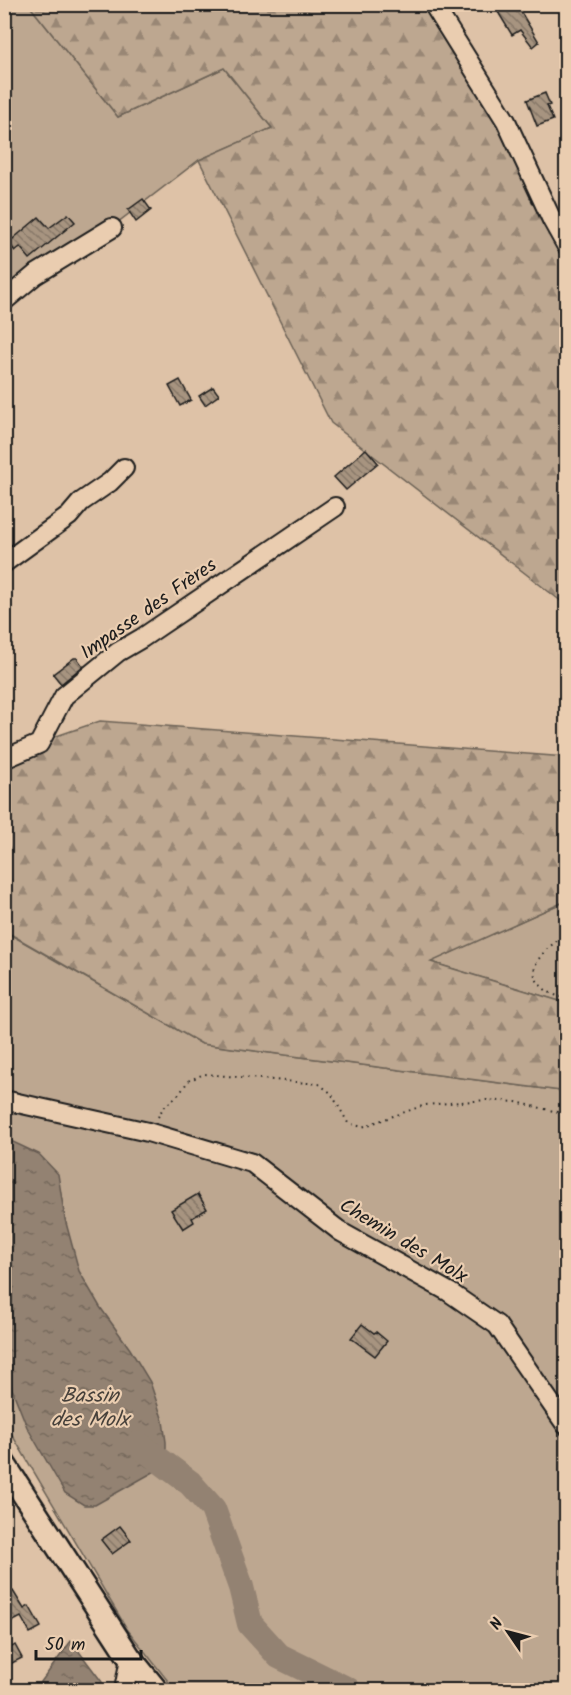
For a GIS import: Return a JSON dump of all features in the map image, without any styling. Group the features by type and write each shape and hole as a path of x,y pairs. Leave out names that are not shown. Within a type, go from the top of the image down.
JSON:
{"main road":[{"path":"4,1464 129,1658 156,1690"}],"street":[{"path":"433,4 506,121 552,220 567,245"},
{"path":"4,301 35,275 112,228"},
{"path":"4,563 69,516 81,502 110,482 124,468"},
{"name":"Impasse des Frères","path":"4,759 39,744 64,696 118,652 335,507"},
{"name":"Chemin des Molx","path":"4,1100 148,1132 252,1163 341,1232 449,1292 497,1324 567,1425"},
{"path":"124,1690 129,1658"}],"path":[{"path":"567,933 543,954 534,968 535,979 542,988 554,996 567,998"},
{"path":"148,1132 163,1108 180,1093 188,1081 204,1074 319,1084 331,1093 348,1124 362,1127 425,1106 486,1100 516,1102 567,1114"}],"green space":[{"path":"5,5 29,5 118,117 224,68 272,128 199,160 14,302 5,288"},
{"path":"29,5 445,5 524,136 566,233 566,605 331,423 199,160 272,128 224,68 118,117"},
{"path":"100,721 566,757 566,901 431,962 566,1003 566,1086 561,1091 202,1044 5,931 4,754"},
{"path":"566,901 566,1003 430,962"},
{"path":"4,931 202,1044 561,1091 566,1086 566,1690 175,1690 127,1629 5,1423"}],"water":[{"name":"Bassin des Molx","path":"5,1142 13,1142 39,1154 58,1174 65,1219 79,1271 150,1382 163,1421 166,1465 95,1505 84,1505 65,1493 27,1427 12,1389 4,1352"},
{"path":"71,1641 102,1682 96,1690 35,1690"}],"building":[{"path":"511,4 516,4 539,42 533,47 520,30 512,35 498,12"},
{"path":"545,93 553,120 537,126 527,100"},
{"path":"143,199 151,210 136,222 128,210"},
{"path":"68,214 75,222 30,259 20,247 15,251 8,243 39,217 49,228"},
{"path":"180,380 191,400 180,406 169,386"},
{"path":"213,387 219,395 205,405 199,396"},
{"path":"366,449 378,463 346,490 334,477"},
{"path":"77,658 83,666 61,684 53,674"},
{"path":"198,1194 207,1209 192,1218 194,1222 183,1229 171,1210"},
{"path":"362,1324 387,1341 375,1356 351,1338"},
{"path":"120,1526 131,1540 112,1554 101,1540"},
{"path":"13,1591 24,1609 29,1606 41,1627 30,1633 21,1617 4,1626 4,1596"},
{"path":"4,1633 12,1647 15,1645 22,1658 4,1667"}],"waterway":[{"path":"138,1444 190,1483 213,1509 241,1587 250,1624 279,1656 348,1690"}]}
